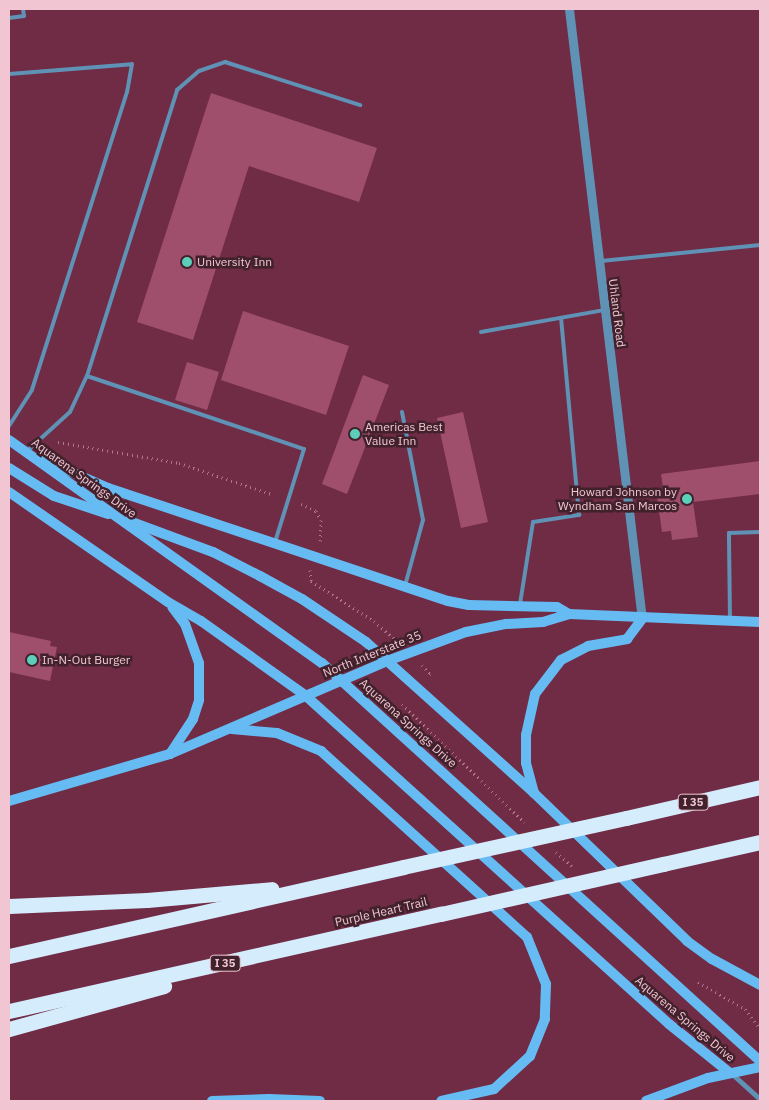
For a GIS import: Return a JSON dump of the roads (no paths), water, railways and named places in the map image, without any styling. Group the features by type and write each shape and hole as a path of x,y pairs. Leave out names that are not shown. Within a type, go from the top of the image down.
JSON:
{"highway":[{"name":"I 35","path":"9,956 760,787"},
{"name":"Purple Heart Trail","path":"9,1012 760,842"},
{"path":"9,906 147,900 331,884"},
{"path":"9,1029 371,930"}],"main road":[{"name":"Aquarena Springs Drive","path":"9,440 342,680 760,1061"},
{"path":"25,452 108,488 405,586 469,605 557,607 569,614"},
{"path":"9,468 54,496 81,508 115,516 213,552 302,599 386,660 534,793 687,941 712,959 760,984"},
{"name":"Aquarena Springs Drive","path":"9,492 168,602 200,620 306,696 669,1024 730,1073"},
{"path":"168,602 185,624 198,663 199,700 193,719 170,754"},
{"name":"North Interstate 35","path":"9,800 170,754 386,660 466,632 506,624 543,622 569,614 730,623 760,622"},
{"path":"534,793 526,763 528,714 535,694 561,660 588,646 628,639 642,619"},
{"path":"231,729 277,733 320,751 527,937 546,984 545,1019 530,1056 494,1089 441,1101"},
{"path":"646,1101 708,1078 760,1067"},
{"path":"212,1101 320,1101"}],"street":[{"name":"Uhland Road","path":"569,9 642,619"},
{"name":"Aquarena Springs Drive","path":"730,1073 760,1099"}],"lane":[{"path":"9,18 24,16 23,9"},
{"path":"25,452 70,412 87,376 177,90 199,71 225,62 360,105"},
{"path":"9,74 132,64 127,92 32,390 9,426"},
{"path":"598,261 760,245"},
{"path":"481,332 605,310"},
{"path":"520,606 533,522 579,516 561,318"},
{"path":"87,376 304,449 275,542"},
{"path":"402,412 423,520 405,586"},
{"path":"730,623 729,533 760,532"}],"place":[{"name":"University Inn","path":"187,262"},
{"name":"Americas Best Value Inn","path":"355,434"},
{"name":"Howard Johnson by Wyndham San Marcos","path":"687,499"},
{"name":"In-N-Out Burger","path":"32,660"}]}
